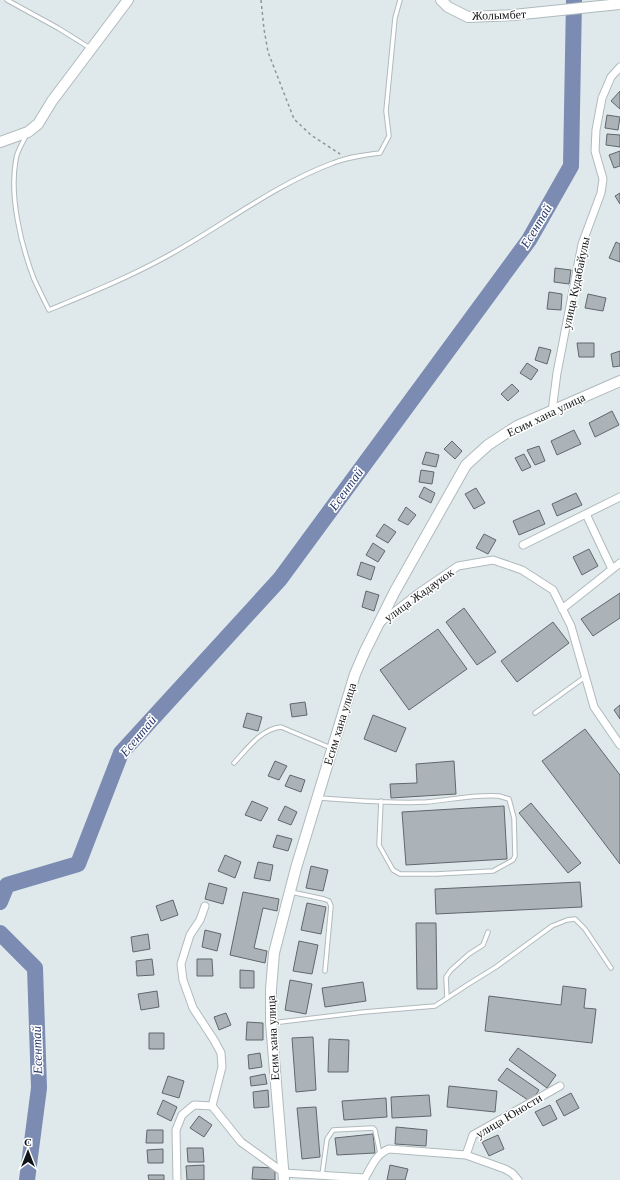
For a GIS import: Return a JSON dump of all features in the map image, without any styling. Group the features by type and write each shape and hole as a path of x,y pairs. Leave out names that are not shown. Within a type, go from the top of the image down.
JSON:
{"street":[{"path":"0,142 28,132 38,124 52,101 128,0"},
{"name":"Жолымбет","path":"441,0 448,7 468,17 513,16 620,4"},
{"name":"улица Кудабайулы","path":"552,411 557,373 582,244 601,194 603,179 595,151 596,130 602,98 611,77 620,67"},
{"name":"Есим хана улица","path":"284,1176 271,1023 271,989 274,953 290,892 355,674 398,584 466,465 488,445 518,426 620,381"},
{"path":"523,545 620,497"},
{"path":"586,514 612,569"},
{"name":"улица Жадаукок","path":"377,626 417,594 458,566 493,560 522,570 553,590 571,626 594,707 620,745"},
{"path":"562,609 620,563"},
{"path":"205,906 200,920 190,935 181,964 182,980 193,1008 214,1040 221,1054 222,1067 212,1106"},
{"name":"улица Юности","path":"466,1155 473,1135 560,1086"},
{"path":"178,1180 176,1130 182,1115 194,1105 212,1106 241,1142 284,1176 322,1175 365,1179 380,1154 390,1149 466,1155 505,1169 512,1173 518,1180"}],"lane":[{"path":"7,0 91,48"},
{"path":"28,132 16,158 13,176 15,201 22,238 34,280 49,310 121,279 171,254 288,182 333,162 380,153 389,136 386,111 395,18 400,0"},
{"path":"535,714 585,677"},
{"path":"234,763 260,736 272,728 281,727 332,749"},
{"path":"318,798 425,802 492,795 499,796 509,799 514,818 515,856 513,860 493,871 400,874 393,870 379,845 381,801"},
{"path":"290,892 329,901 331,906 324,971"},
{"path":"271,1023 364,1012 435,1006 496,967 552,926 567,920 576,919 585,929 611,968"},
{"path":"447,998 446,977 451,970 469,954 483,945 488,932"},
{"path":"322,1175 327,1139 333,1130 373,1128 375,1130 380,1154"}],"path":[{"path":"261,0 268,52 294,119 311,135 341,154 354,157"}],"building":[{"path":"620,91 620,109 611,101"},
{"path":"607,115 620,117 618,130 605,128"},
{"path":"607,134 620,135 620,147 606,145"},
{"path":"620,151 620,166 614,168 609,155"},
{"path":"620,193 620,204 615,196"},
{"path":"616,242 620,244 620,262 609,258"},
{"path":"555,268 571,270 569,284 554,282"},
{"path":"549,292 562,294 561,310 547,309"},
{"path":"588,294 606,298 603,311 585,308"},
{"path":"577,343 594,343 594,357 579,357"},
{"path":"539,347 551,350 547,364 535,360"},
{"path":"620,351 620,366 613,367 611,354"},
{"path":"527,363 538,370 531,380 520,373"},
{"path":"512,384 519,391 508,401 501,394"},
{"path":"612,411 619,425 595,437 589,423"},
{"path":"574,430 581,444 557,455 551,441"},
{"path":"452,441 462,451 455,459 444,449"},
{"path":"539,446 545,461 535,465 527,450"},
{"path":"426,452 439,455 436,467 422,464"},
{"path":"524,454 531,467 522,471 515,458"},
{"path":"421,470 434,472 432,484 419,482"},
{"path":"424,487 435,493 431,503 419,497"},
{"path":"476,488 485,503 474,509 465,494"},
{"path":"576,493 582,505 557,516 552,504"},
{"path":"406,507 416,515 408,525 398,520"},
{"path":"539,510 545,524 519,535 513,521"},
{"path":"384,524 396,532 388,543 376,536"},
{"path":"484,534 496,540 488,554 476,548"},
{"path":"373,543 385,551 378,562 366,555"},
{"path":"589,549 598,566 582,575 573,557"},
{"path":"361,562 375,567 371,580 357,575"},
{"path":"366,591 379,595 374,611 362,607"},
{"path":"620,593 620,618 593,636 581,619"},
{"path":"464,608 496,652 477,665 446,622"},
{"path":"553,622 569,643 517,682 501,661"},
{"path":"438,629 467,669 409,710 380,670"},
{"path":"305,702 307,715 292,717 290,704"},
{"path":"620,705 620,719 614,710"},
{"path":"247,713 262,717 258,731 243,727"},
{"path":"373,715 406,728 396,752 364,739"},
{"path":"585,729 620,775 620,864 542,761"},
{"path":"275,761 287,766 279,780 268,776"},
{"path":"454,761 456,794 391,798 390,784 417,783 416,764"},
{"path":"290,775 305,780 301,792 285,786"},
{"path":"252,801 268,808 261,821 245,815"},
{"path":"531,803 581,863 568,873 519,813"},
{"path":"285,806 297,812 291,825 278,820"},
{"path":"504,806 507,859 406,865 402,812"},
{"path":"277,835 292,839 288,851 273,847"},
{"path":"225,855 241,862 235,878 218,871"},
{"path":"258,862 273,865 270,881 254,878"},
{"path":"311,866 328,870 323,891 306,888"},
{"path":"580,882 582,907 436,914 435,889"},
{"path":"209,883 227,888 223,904 205,899"},
{"path":"243,892 279,899 277,911 263,908 254,948 267,951 265,963 230,955"},
{"path":"173,900 178,915 161,921 156,906"},
{"path":"307,903 326,907 321,934 301,930"},
{"path":"416,923 436,923 437,989 417,989"},
{"path":"205,930 221,934 217,951 202,947"},
{"path":"148,934 150,949 133,952 131,937"},
{"path":"299,941 318,945 312,974 293,971"},
{"path":"152,959 154,975 137,976 136,961"},
{"path":"197,959 212,959 213,976 197,976"},
{"path":"240,970 254,971 254,988 240,988"},
{"path":"290,980 312,984 306,1014 285,1010"},
{"path":"363,982 366,1001 325,1007 322,988"},
{"path":"563,986 586,989 584,1008 596,1009 592,1043 485,1031 489,996 561,1005"},
{"path":"157,991 159,1007 141,1010 138,994"},
{"path":"226,1013 231,1025 219,1030 214,1017"},
{"path":"247,1022 263,1023 263,1040 246,1040"},
{"path":"149,1033 164,1033 164,1049 149,1049"},
{"path":"313,1037 316,1090 296,1092 292,1038"},
{"path":"329,1039 349,1040 348,1072 328,1072"},
{"path":"518,1048 556,1075 547,1088 509,1060"},
{"path":"260,1053 262,1067 249,1069 248,1055"},
{"path":"507,1068 539,1090 531,1102 498,1080"},
{"path":"265,1074 267,1084 251,1086 250,1077"},
{"path":"168,1076 184,1081 179,1098 162,1093"},
{"path":"449,1086 497,1091 495,1112 447,1107"},
{"path":"268,1090 269,1107 254,1108 253,1092"},
{"path":"571,1093 579,1108 564,1116 556,1101"},
{"path":"429,1095 431,1116 392,1118 391,1097"},
{"path":"386,1098 387,1117 344,1120 342,1101"},
{"path":"163,1100 177,1107 171,1121 157,1114"},
{"path":"550,1105 557,1119 543,1126 535,1112"},
{"path":"316,1107 320,1157 302,1159 297,1108"},
{"path":"199,1116 212,1125 204,1137 190,1128"},
{"path":"396,1127 427,1130 426,1146 395,1144"},
{"path":"147,1130 163,1130 163,1143 146,1143"},
{"path":"373,1134 375,1153 337,1155 335,1138"},
{"path":"498,1135 504,1149 489,1156 482,1142"},
{"path":"187,1148 203,1148 204,1162 188,1162"},
{"path":"163,1149 163,1163 148,1163 147,1150"},
{"path":"204,1165 204,1180 187,1180 186,1166"},
{"path":"390,1165 408,1169 405,1180 387,1180"},
{"path":"253,1167 275,1168 275,1180 252,1179"},
{"path":"148,1175 164,1175 164,1180 149,1180"}],"waterway":[{"name":"Есентай","path":"0,902 7,885 78,864 121,753 280,579 529,240 571,166 574,0"},
{"name":"Есентай","path":"0,933 35,968 39,1088 27,1180"}]}
